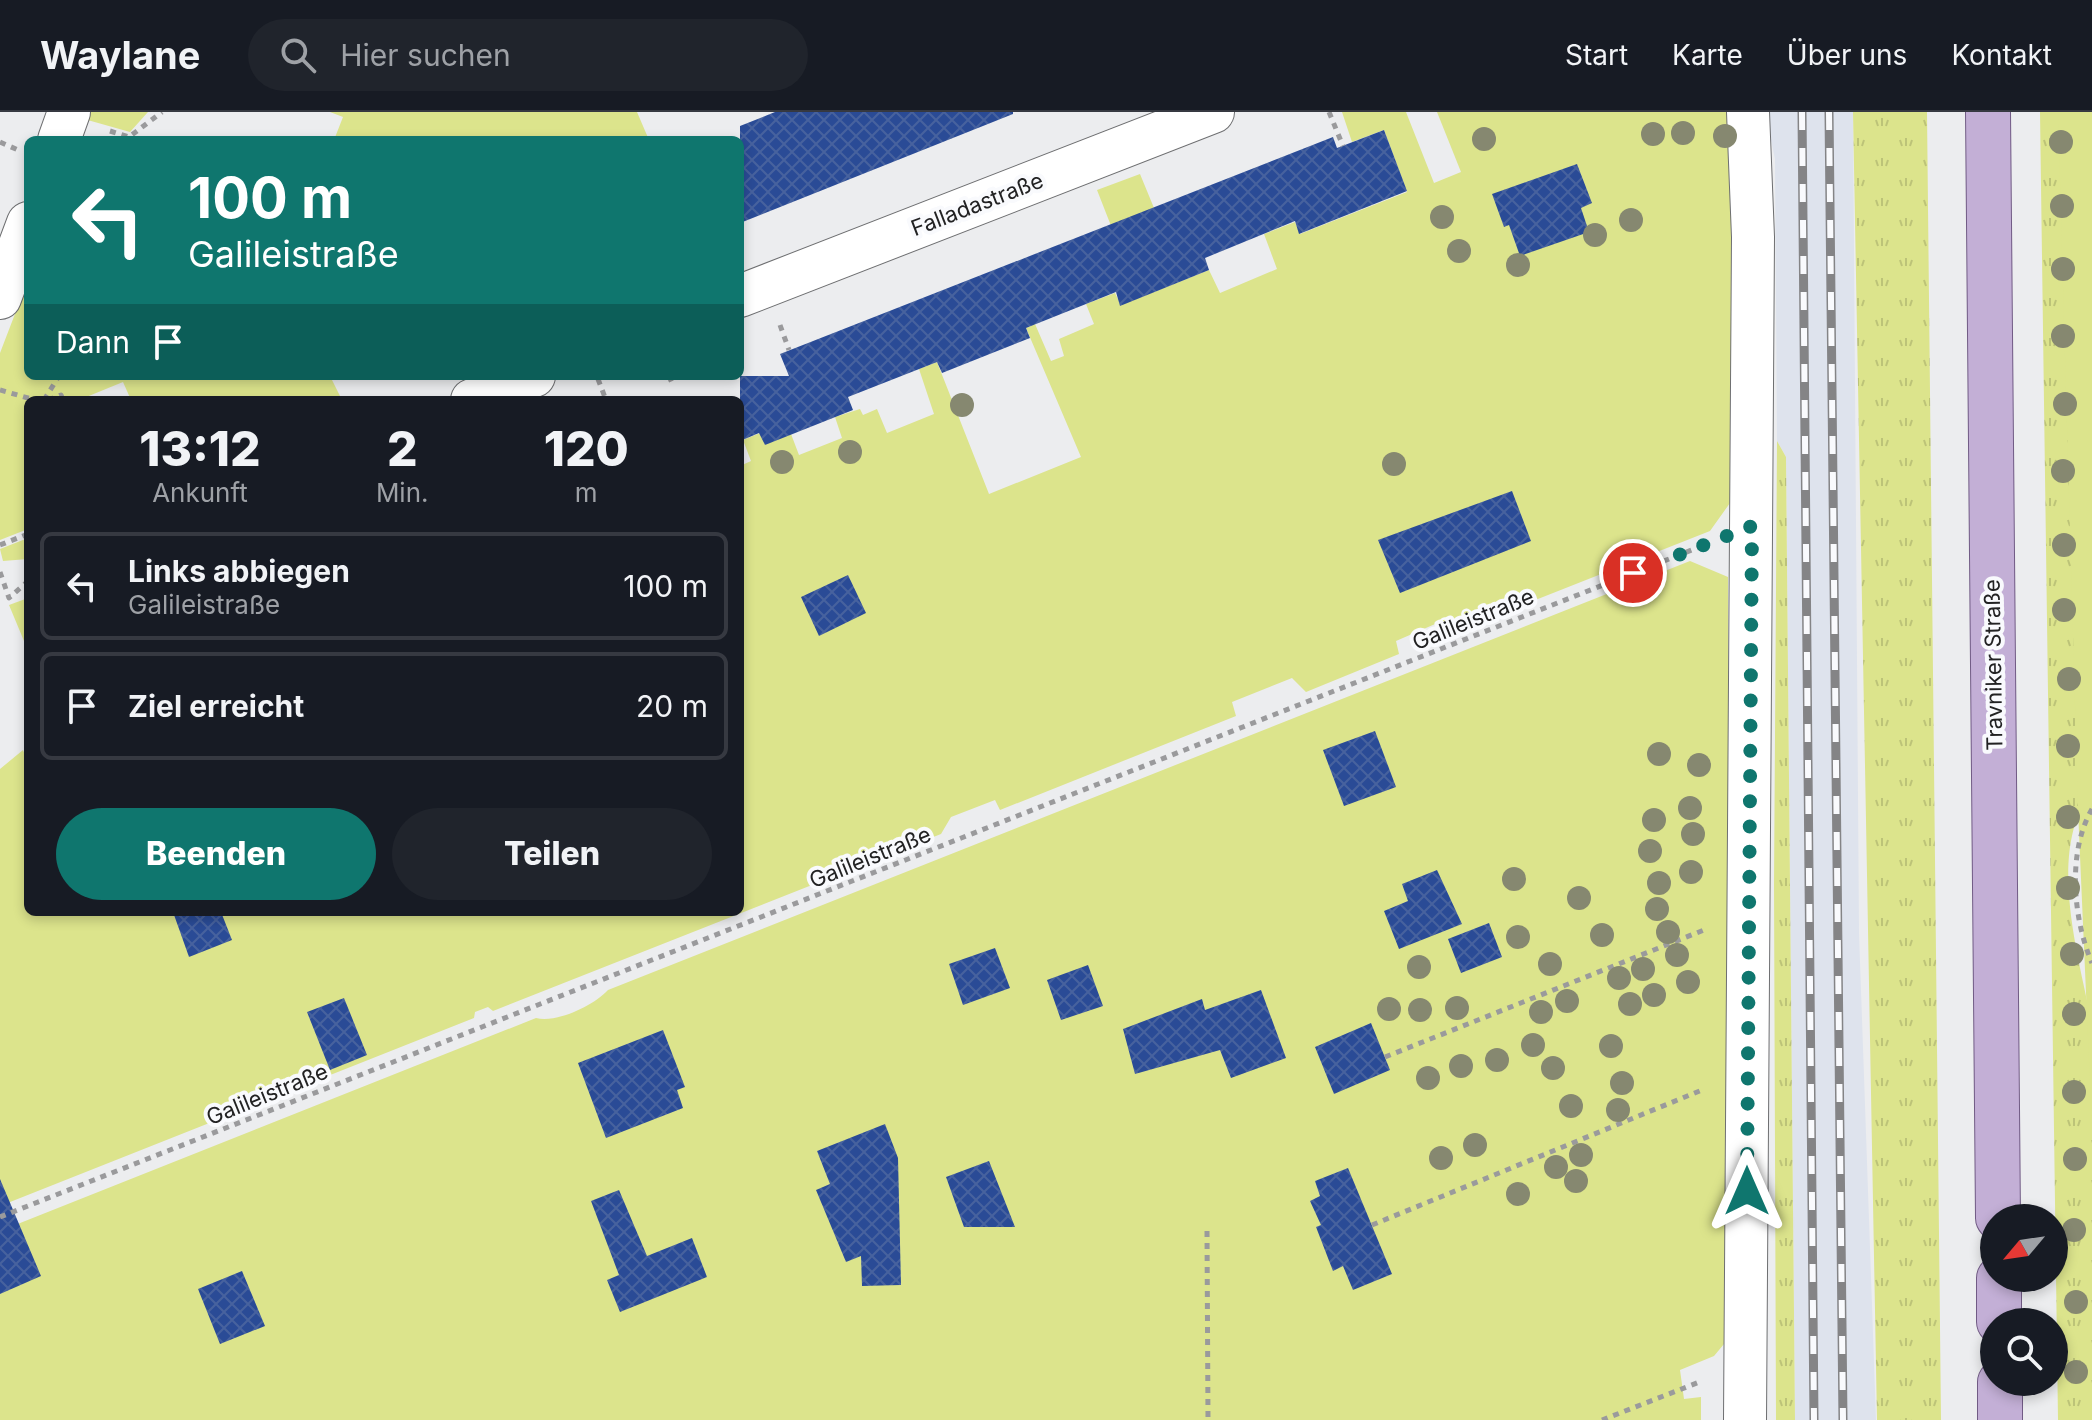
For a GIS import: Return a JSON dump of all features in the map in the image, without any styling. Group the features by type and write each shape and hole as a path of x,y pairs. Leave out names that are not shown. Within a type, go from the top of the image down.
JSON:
{"main road":[{"name":"Travniker Straße","path":"1988,112 1998,1204"},
{"path":"2000,1396 2000,1420"}],"street":[{"name":"Falladastraße","path":"744,294 1213,112"},
{"path":"1745,1420 1753,237 1748,112"},
{"path":"65,136 88,121"},
{"path":"0,298 24,234"},
{"path":"482,396 524,380"}],"path":[{"path":"130,136 162,112"},
{"path":"1329,112 1343,146"},
{"path":"88,121 126,136"},
{"path":"0,390 24,397"},
{"name":"Galileistraße","path":"0,1217 1752,526"},
{"path":"0,545 24,536"},
{"path":"0,572 9,598 24,585"},
{"path":"2092,809 2081,831 2076,889 2084,943 2092,963"},
{"path":"1385,1057 1749,912"},
{"path":"1372,1225 1748,1072"},
{"path":"1207,1231 1208,1420"},
{"path":"1602,1420 1707,1379 1746,1369"}],"shaded area":[{"path":"1765,112 1853,112 1859,933 1876,1420 1795,1420 1786,457 1777,441 1775,159"}],"green space":[{"path":"86,112 148,112 130,132 84,119"},
{"path":"330,112 637,112 647,136 336,136 343,117"},
{"path":"1342,112 1406,112 1434,183 1461,172 1437,112 1730,112 1735,496 1710,531 1462,629 1442,621 1396,641 1399,654 1306,692 1292,678 1232,702 1236,716 1000,810 995,800 951,817 941,834 744,912 744,464 751,461 744,440 760,433 791,434 799,455 842,438 835,417 860,409 863,415 877,409 887,433 934,414 919,369 937,362 989,494 1081,457 1026,328 1035,324 1051,361 1064,356 1059,339 1094,324 1086,304 1115,293 1121,305 1209,270 1220,293 1277,269 1264,234 1295,222 1300,234 1407,192 1384,130 1352,142"},
{"path":"1853,112 1927,112 1941,1420 1877,1420"},
{"path":"2040,112 2092,112 2092,792 2079,814 2071,839 2068,866 2072,924 2088,1005 2092,994 2092,1420 2058,1420 2058,1396 2068,1396 2068,1308 2056,1308 2056,1292 2068,1292 2068,1204 2055,1204"},
{"path":"2058,112 2092,112 2092,1130 2078,810"},
{"path":"1140,174 1154,208 1115,236 1097,190"},
{"path":"24,290 24,380 332,380 340,396 129,396 123,382 89,396 24,396 24,531 0,540 0,353"},
{"path":"1777,441 1786,457 1795,1420 1776,1420 1774,884"},
{"path":"24,540 24,559 3,561 0,549"},
{"path":"1690,561 1728,577 1729,1338 1714,1356 1680,1370 1684,1399 1701,1397 1701,1420 0,1420 0,1231 536,1018 554,1018 574,1012 608,990"},
{"path":"24,599 24,641 9,605"},
{"path":"23,750 24,916 733,916 493,1011 488,1007 475,1012 474,1018 0,1206 0,769"}],"building":[{"path":"775,112 1013,112 744,221 744,136 740,136 740,126"},
{"path":"1384,130 1407,191 1299,234 1295,221 1205,258 1209,270 1120,306 1116,292 1026,328 1030,338 942,373 937,362 848,397 853,410 765,445 759,433 744,439 744,396 740,396 740,380 744,380 744,376 789,376 780,354 1333,137 1337,148"},
{"path":"1577,164 1592,203 1581,208 1589,232 1520,256 1509,225 1504,227 1492,194"},
{"path":"1512,491 1531,541 1400,593 1378,540"},
{"path":"848,575 866,613 819,636 801,597"},
{"path":"1375,731 1396,787 1344,806 1323,750"},
{"path":"1437,870 1462,924 1399,949 1384,911 1408,901 1402,884"},
{"path":"174,916 223,916 232,940 189,957"},
{"path":"1489,923 1502,957 1461,973 1448,939"},
{"path":"995,948 1010,988 963,1005 949,964"},
{"path":"1088,965 1103,1006 1061,1020 1047,980"},
{"path":"1261,990 1286,1058 1231,1078 1220,1050 1135,1074 1123,1029 1202,999 1205,1010"},
{"path":"344,998 367,1055 330,1070 307,1012"},
{"path":"1371,1023 1390,1070 1334,1094 1315,1047"},
{"path":"663,1030 685,1087 677,1090 683,1108 606,1138 578,1063"},
{"path":"885,1124 898,1158 901,1285 862,1286 861,1256 846,1262 816,1190 830,1184 817,1151"},
{"path":"989,1161 1015,1227 964,1227 946,1177"},
{"path":"1348,1168 1392,1274 1353,1290 1343,1266 1333,1271 1316,1227 1321,1225 1310,1201 1320,1196 1315,1181"},
{"path":"0,1179 41,1276 0,1294"},
{"path":"619,1190 647,1256 692,1238 707,1277 620,1312 607,1280 619,1275 591,1201"},
{"path":"242,1271 265,1326 220,1344 198,1289"}],"railway":[{"path":"1802,112 1814,1420"},
{"path":"1829,112 1843,1420"}],"route":[{"path":"1633,573 1752,526 1747,1191"}]}
